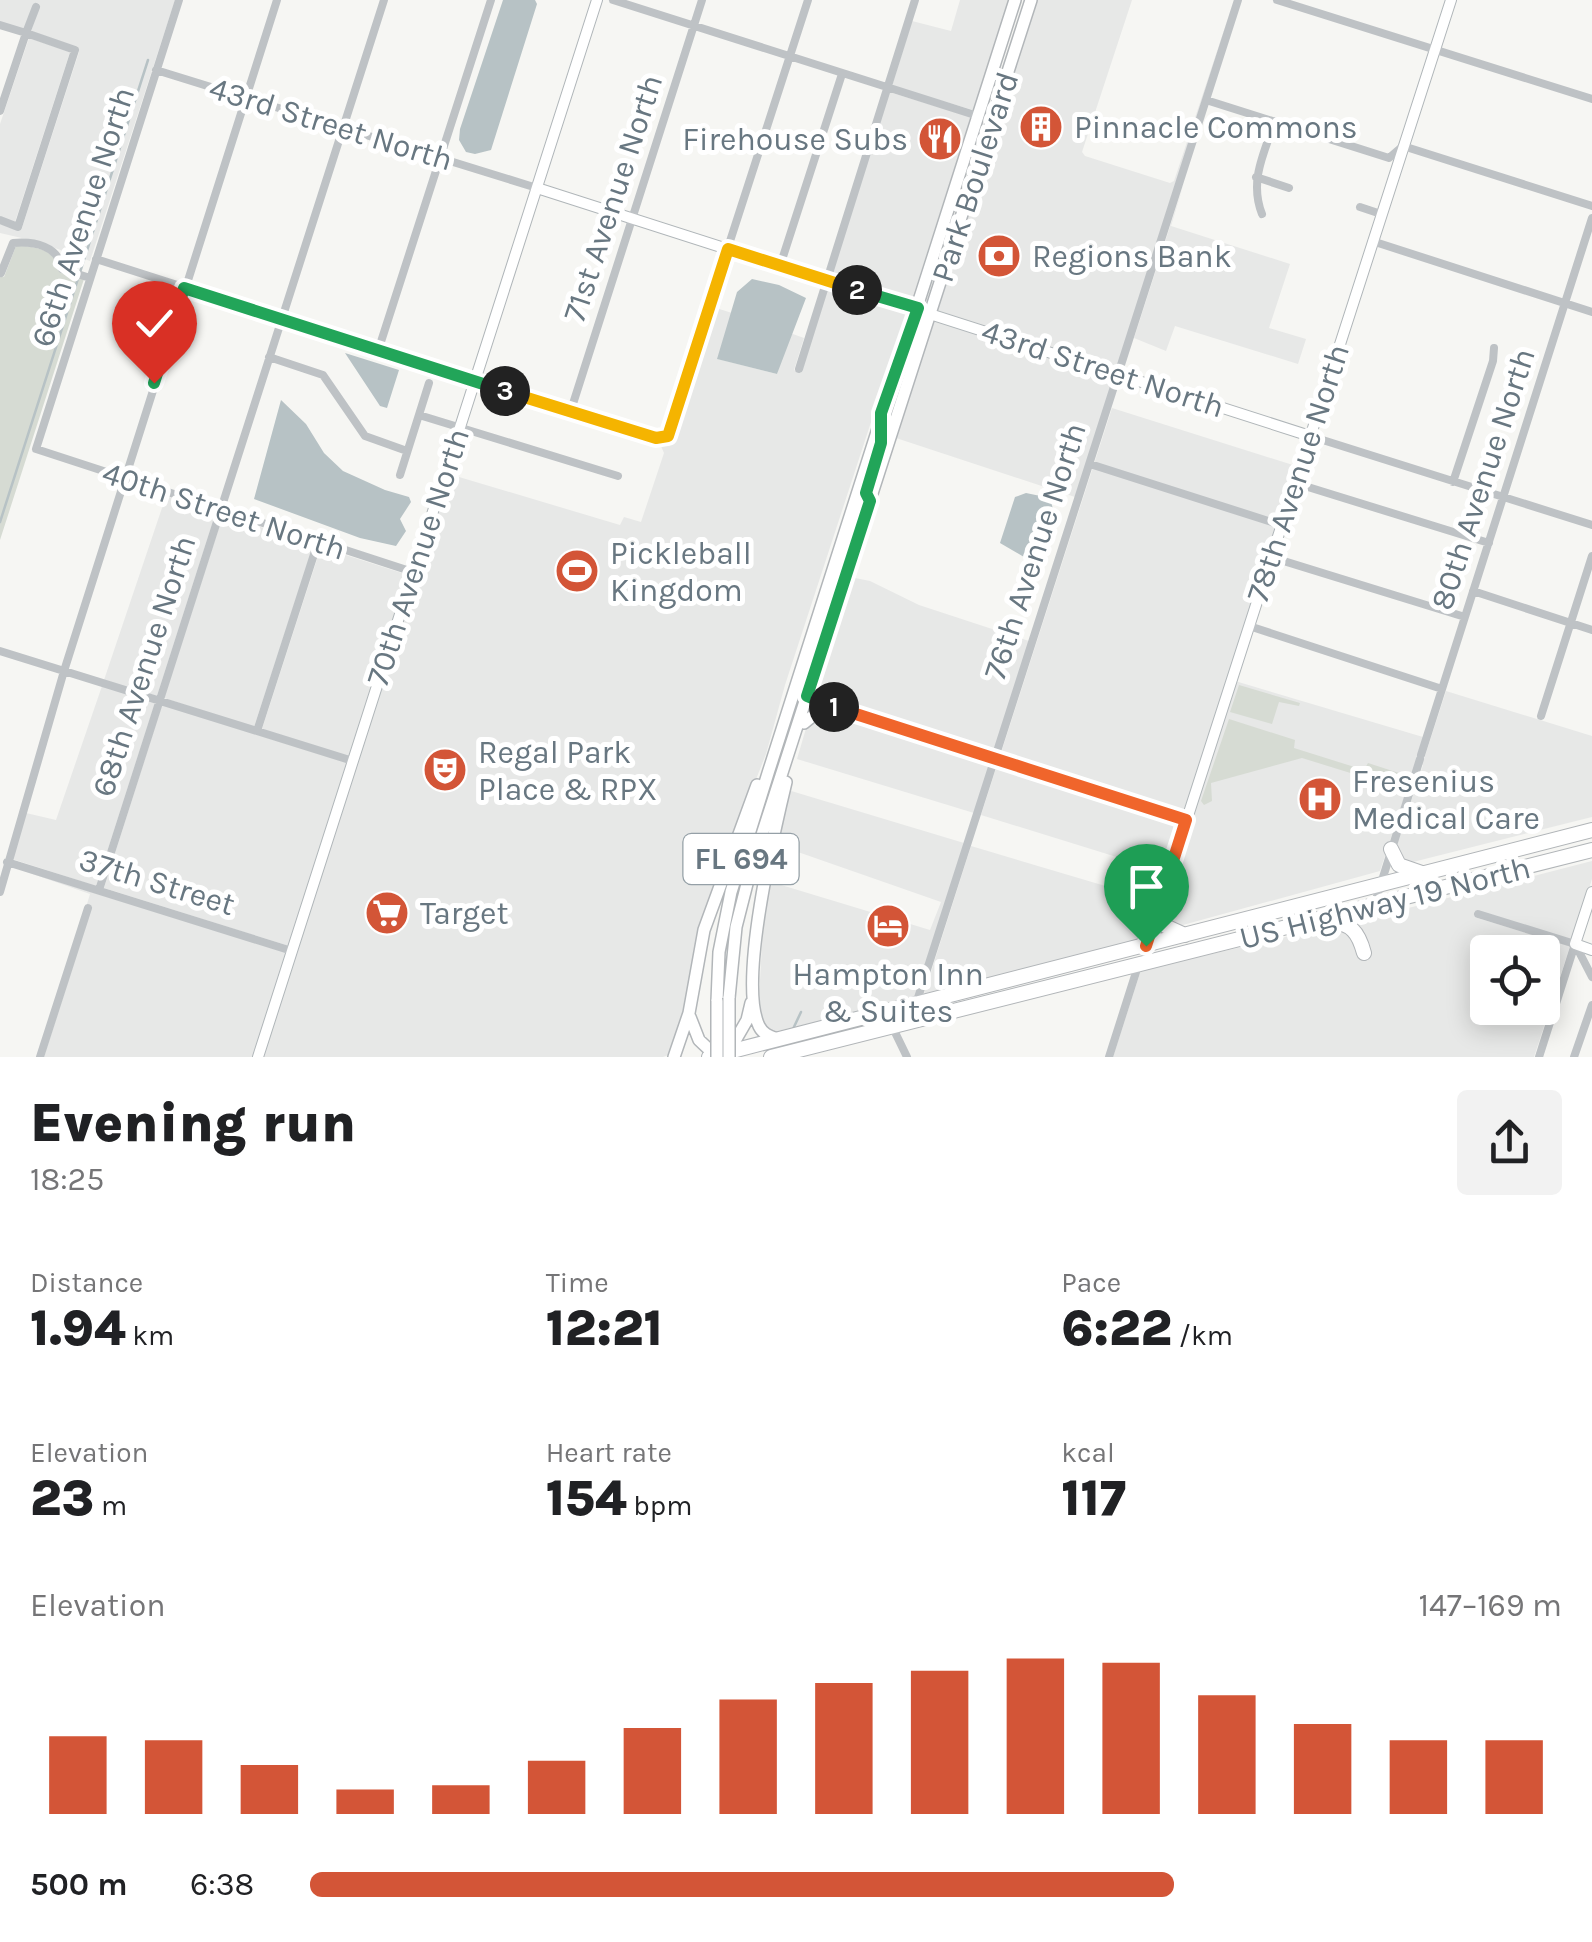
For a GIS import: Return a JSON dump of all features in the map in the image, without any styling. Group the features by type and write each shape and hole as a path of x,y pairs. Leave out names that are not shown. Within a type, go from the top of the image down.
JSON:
{"highway":[{"name":"US Highway 19 North","path":"724,1055 1592,830"},
{"path":"1478,880 1514,861 1592,842"},
{"path":"1391,849 1399,865 1422,873"},
{"name":"US Highway 19 North","path":"772,1057 1592,850"},
{"path":"1139,964 1180,936 1164,925 1158,910"},
{"path":"1324,918 1353,927 1364,953"},
{"path":"1056,983 1064,976 1136,956 1146,946"}],"main road":[{"name":"Park Boulevard","path":"793,691 1016,0"},
{"name":"Park Boulevard","path":"807,696 1031,0"},
{"path":"994,66 998,105"},
{"path":"978,116 983,126 982,153"},
{"path":"870,501 866,493 881,443 881,413"},
{"path":"835,610 835,590 858,514 858,502 854,499"},
{"name":"FL 694","path":"724,1055 719,952 731,892 793,691"},
{"path":"688,1013 699,1040 724,1055 747,1020 754,994 764,880 804,723 807,696"},
{"name":"FL 694","path":"723,999 750,872 807,696"},
{"path":"804,723 820,710 838,709"},
{"path":"674,1057 716,892 784,721"},
{"path":"754,994 760,1028 777,1039"}],"street":[{"name":"66th Avenue North","path":"36,449 86,276 96,259 179,0"},
{"path":"0,892 64,670 277,0"},
{"name":"68th Avenue North","path":"99,890 384,0"},
{"path":"378,351 490,0"},
{"name":"70th Avenue North","path":"258,1057 597,0"},
{"path":"613,0 978,116"},
{"name":"71st Avenue North","path":"571,410 702,0"},
{"path":"96,259 474,382 656,438 668,436 808,0"},
{"path":"799,369 915,0"},
{"name":"76th Avenue North","path":"916,1004 1238,0"},
{"path":"1277,0 1592,99"},
{"name":"78th Avenue North","path":"1146,946 1451,0"},
{"path":"0,111 36,7"},
{"path":"0,25 75,50 18,226 0,220"},
{"name":"43rd Street North","path":"156,70 931,312 1592,525"},
{"path":"780,266 842,74"},
{"path":"1206,100 1389,158 1403,146 1592,206"},
{"path":"1262,214 1256,198 1256,178 1275,121"},
{"path":"1256,178 1289,188"},
{"path":"1360,207 1382,214"},
{"name":"80th Avenue North","path":"1374,906 1592,218"},
{"path":"1372,241 1592,312"},
{"path":"1,273 14,243 20,242 54,250 62,269 86,276"},
{"path":"1453,482 1494,348"},
{"path":"270,358 323,376 365,436 408,451"},
{"path":"400,476 429,384"},
{"path":"419,415 618,476"},
{"name":"40th Street North","path":"36,449 414,572"},
{"path":"1090,464 1281,525"},
{"path":"1295,483 1489,543"},
{"path":"257,731 318,542"},
{"path":"1541,716 1592,556"},
{"path":"1271,557 1465,617"},
{"path":"1473,591 1592,630"},
{"path":"1249,626 1442,689"},
{"path":"0,651 353,761"},
{"path":"793,691 838,709 1186,820"},
{"name":"37th Street","path":"8,862 292,951"},
{"path":"1539,1057 1592,892"},
{"path":"40,1057 88,908"},
{"path":"1478,914 1592,950"},
{"path":"1575,944 1592,977"},
{"path":"1109,1057 1139,964"},
{"path":"1574,1057 1592,1005"},
{"path":"892,1026 906,1057"}],"shaded area":[{"path":"0,0 175,0 90,261 0,233 0,224 22,228 79,52 76,47 31,31 40,4 34,3 24,29 0,22"},
{"path":"503,0 535,0 537,4 491,150 475,154 466,152 459,140 460,129"},
{"path":"960,0 1009,0 973,110 892,86 912,21 951,31"},
{"path":"1036,0 1132,0 1082,152 1170,183 1174,181 1234,0 1116,370 936,310"},
{"path":"29,38 70,52 15,222 0,217 0,124"},
{"path":"889,92 971,117 911,302 830,278"},
{"path":"1184,183 1171,226 1290,264 1269,328 1306,339 1298,364 1175,326 1166,351 1134,338"},
{"path":"16,246 45,251 58,269 84,279 0,540 0,276 4,277"},
{"path":"752,279 779,285 806,298 777,374 717,359 737,292"},
{"path":"828,285 908,309 766,754 712,891 684,1016 671,1054 263,1057 449,474 620,525 624,517 641,522 664,453 660,444 672,438 713,307 732,313 718,359 777,374 790,333 804,338 794,370 801,373"},
{"path":"934,317 1114,377 1075,497 896,438"},
{"path":"345,353 399,370 387,408 380,406"},
{"path":"281,400 306,424 324,453 343,471 409,497 411,502 400,519 406,531 396,546 360,538 254,499"},
{"path":"1112,408 1296,466 1184,815 1000,756"},
{"path":"1026,493 1050,498 1053,509 1035,554 1024,557 1000,543 1015,497"},
{"path":"166,496 216,512 157,696 104,680"},
{"path":"223,515 314,544 254,727 164,698"},
{"path":"321,547 408,575 350,757 262,729"},
{"path":"850,577 870,581 919,605 1029,641 993,753 812,695"},
{"path":"1235,681 1423,737 1417,756 1424,759 1446,691 1592,736 1592,817 1405,864 1395,850 1423,765 1416,762 1380,871 1172,928 1161,910"},
{"path":"1239,685 1300,703 1299,706 1279,702 1272,724 1230,712"},
{"path":"102,686 155,703 96,886 12,859 26,813 56,820"},
{"path":"162,705 348,763 289,946 104,888"},
{"path":"838,712 991,760 974,813 797,759 807,725 816,716"},
{"path":"1229,719 1295,740 1294,748 1364,770 1368,763 1405,775 1408,782 1402,789 1302,758 1211,783 1212,801 1204,805 1201,801"},
{"path":"998,762 1182,822 1165,872 981,815"},
{"path":"788,790 964,843 914,999 773,1032 766,1030 759,998 768,881 930,930 941,902 775,844"},
{"path":"971,846 1156,901 1144,938 923,997"},
{"path":"1592,861 1592,879 1572,940 1475,911 1474,917 1534,935 1470,935 1470,1025 1544,1025 1534,1057 1113,1057 1141,970"},
{"path":"24,871 287,953 255,1057 44,1057 92,906 87,904 90,894"},
{"path":"1560,943 1570,946 1560,977"}],"waterway":[{"path":"0,522 148,60"},
{"path":"793,1029 801,1012"}],"place":[{"name":"Pinnacle Commons","path":"1041,127"},
{"name":"Firehouse Subs","path":"940,139"},
{"name":"Regions Bank","path":"999,256"},
{"name":"Pickleball Kingdom","path":"577,571"},
{"name":"Regal Park Place & RPX","path":"445,770"},
{"name":"Fresenius Medical Care","path":"1320,799"},
{"name":"Target","path":"387,913"},
{"name":"Hampton Inn & Suites","path":"888,926"}],"route":[{"path":"154,383 184,288 656,438 668,436 728,249 918,308 881,413 881,443 866,493 866,500 870,501 807,696 1186,820 1146,946"}]}
